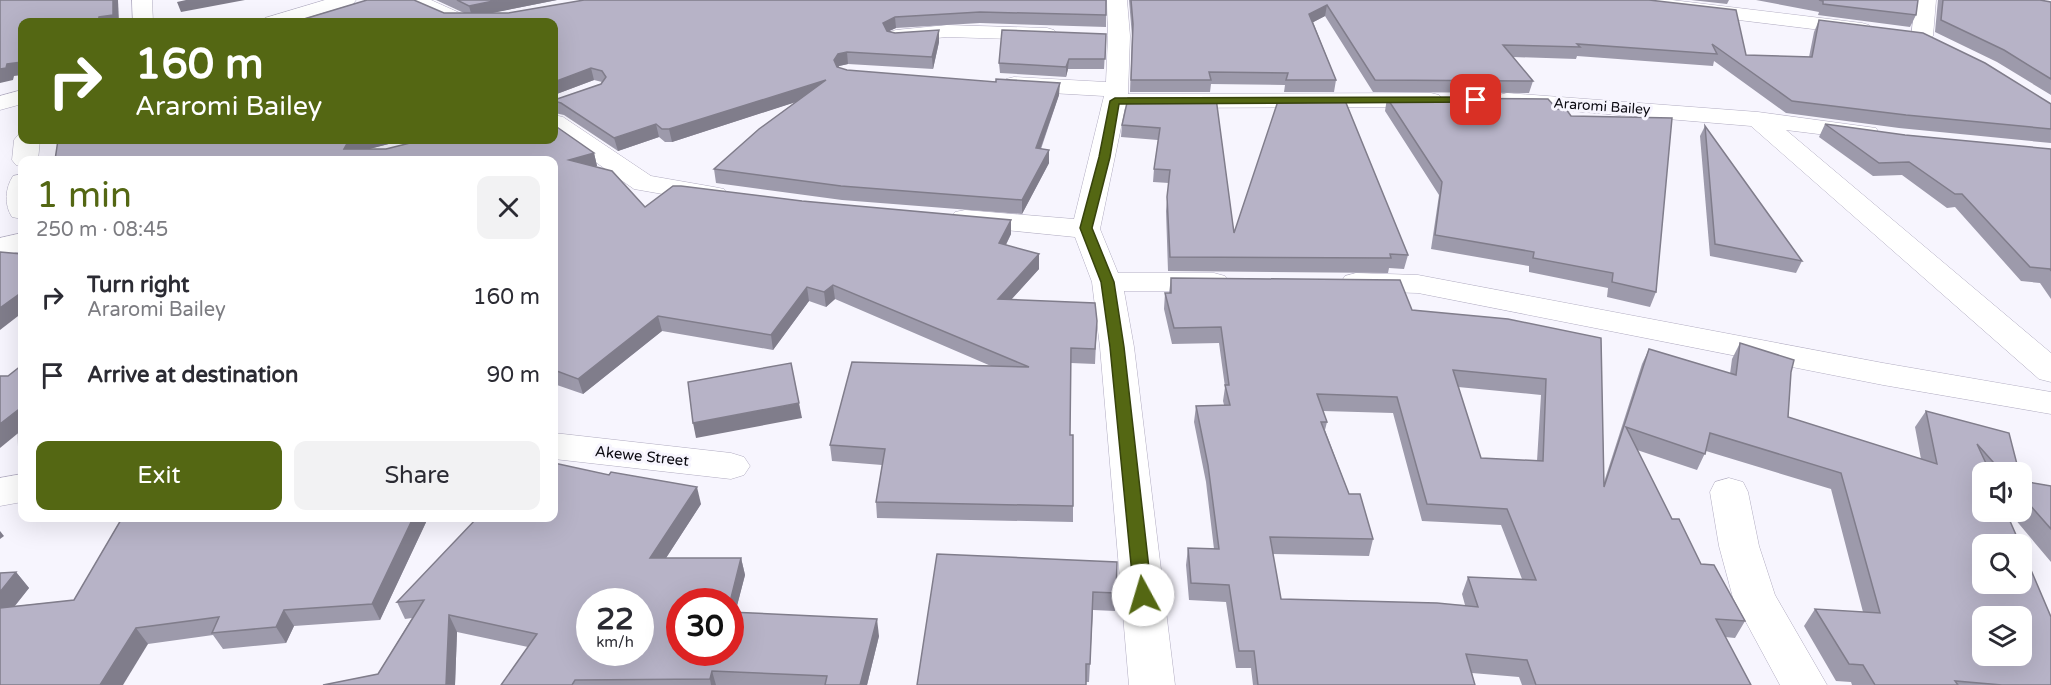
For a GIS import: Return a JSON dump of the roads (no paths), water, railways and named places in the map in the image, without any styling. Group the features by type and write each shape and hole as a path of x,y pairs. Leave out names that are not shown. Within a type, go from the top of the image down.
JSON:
{"street":[{"path":"142,0 143,18"},
{"path":"285,18 346,0"},
{"path":"414,0 455,18"},
{"path":"1117,0 1108,35 1116,96 1104,157 1086,228 1107,282 1117,347 1152,685"},
{"path":"1623,0 1922,36 1943,45"},
{"path":"1922,36 1926,0"},
{"path":"896,36 980,31 1064,35"},
{"path":"988,82 1116,96 1452,100"},
{"path":"0,103 18,98"},
{"name":"Araromi Bailey","path":"1487,100 1551,102 1758,118 1887,136"},
{"path":"558,110 644,183 740,198"},
{"path":"1758,118 2051,371"},
{"path":"945,216 1086,228"},
{"path":"0,247 18,243"},
{"path":"1107,282 1249,282"},
{"path":"1327,282 1419,284 1883,374 2051,403"},
{"name":"Akewe Street","path":"558,446 731,466"},
{"path":"0,492 18,489"},
{"path":"1729,492 1739,546 1754,598 1804,685"}]}
